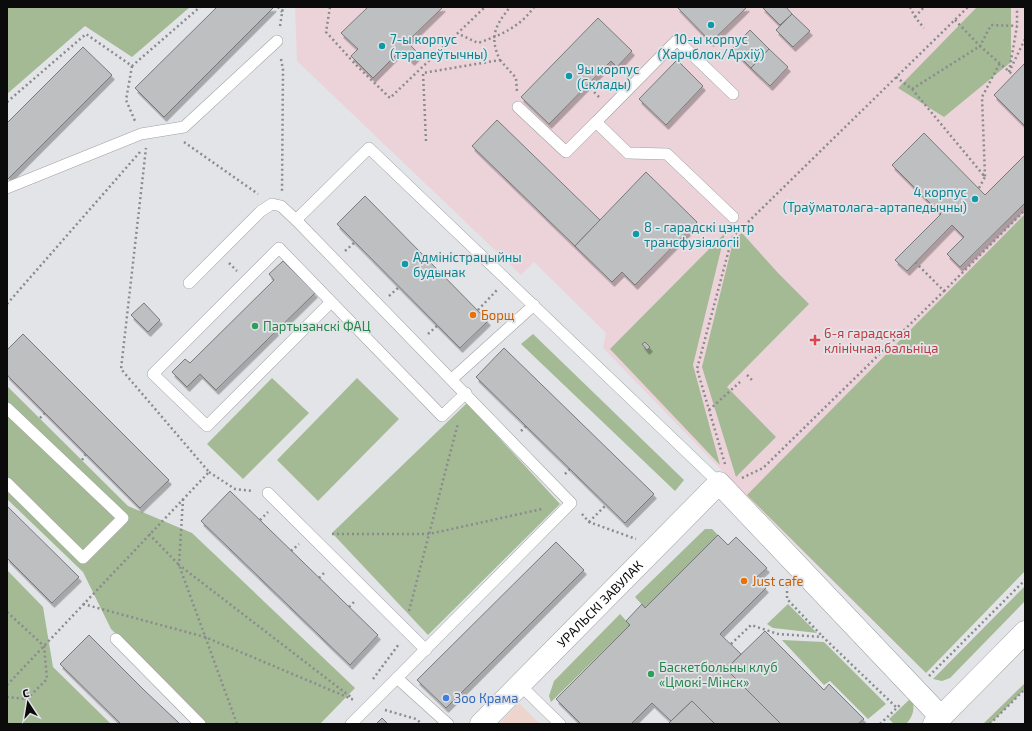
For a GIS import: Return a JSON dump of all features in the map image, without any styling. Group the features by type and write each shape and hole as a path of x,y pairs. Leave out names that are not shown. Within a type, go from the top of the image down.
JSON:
{"street":[{"name":"УРАЛЬСКІ ЗАВУЛАК","path":"481,724 520,685 731,487"},
{"path":"731,487 916,690 938,720 1025,632"}],"lane":[{"path":"518,107 566,152 677,40 733,94"},
{"path":"7,188 141,134 184,127 277,41"},
{"path":"596,122 628,153 667,154 733,217"},
{"path":"296,220 369,148 507,280 731,487"},
{"path":"189,283 261,211 277,205 296,220 466,393 571,503 351,724"},
{"path":"331,302 207,426 153,374 279,248 442,416 466,393"},
{"path":"452,379 534,305"},
{"path":"7,408 123,518 83,558 7,483"},
{"path":"268,493 426,650"},
{"path":"116,639 200,724"},
{"path":"397,678 448,724"},
{"path":"520,685 560,724"}],"path":[{"path":"141,134 126,100 132,66 200,7"},
{"path":"278,7 283,13 283,7"},
{"path":"330,7 326,32 390,98 485,7"},
{"path":"510,7 495,30 493,38 500,60 516,78"},
{"path":"461,35 478,43 493,38 512,29 526,18 534,7"},
{"path":"910,7 915,17 924,28"},
{"path":"915,17 924,7"},
{"path":"968,7 732,238 697,368 731,487 763,468 1025,210"},
{"path":"1010,72 1017,26 1017,7"},
{"path":"955,20 980,46 1013,75"},
{"path":"912,89 980,46 991,25 1017,26"},
{"path":"7,102 86,34 132,66"},
{"path":"1010,72 1025,39"},
{"path":"277,41 283,70 277,205"},
{"path":"426,141 423,73 500,60"},
{"path":"979,188 985,177 982,97 1000,63"},
{"path":"896,77 912,89 985,177"},
{"path":"166,130 277,205"},
{"path":"7,304 146,145 121,369 209,472 235,489 268,493"},
{"path":"915,262 944,291"},
{"path":"478,310 507,280"},
{"path":"747,375 754,382"},
{"path":"709,410 740,382"},
{"path":"405,670 400,643 405,629 466,393"},
{"path":"7,685 209,472"},
{"path":"184,498 179,565 237,724"},
{"path":"310,534 429,534 571,503 589,522 639,540"},
{"path":"589,522 606,505"},
{"path":"83,604 205,636 356,701 179,565 149,534"},
{"path":"880,724 916,690 1025,580"},
{"path":"7,612 44,646 46,679 27,699 7,697"},
{"path":"731,644 751,625 778,634 823,638 897,708"},
{"path":"990,724 1025,689"},
{"path":"410,690 416,719"},
{"path":"370,705 416,719 422,724"}],"shaded area":[{"name":"6-я гарадская клінічная бальніца","path":"295,7 1025,7 1025,571 926,673 728,477 603,348 606,333 534,262 521,275 297,61"},
{"path":"519,703 540,724 499,724"}],"green space":[{"path":"7,7 190,7 132,57 85,26 7,94"},
{"path":"977,7 1011,7 1011,62 944,117 898,88"},
{"path":"1025,214 1025,571 926,673 747,495"},
{"path":"725,233 693,365 720,465 610,349"},
{"path":"742,233 779,274 809,304 727,387 776,437 736,477 702,367 734,238"},
{"path":"533,334 684,480 675,491 521,344"},
{"path":"272,378 309,413 243,479 207,444"},
{"path":"357,378 399,419 318,501 277,460"},
{"path":"7,386 128,506 192,533 355,688 320,724 207,724 111,629 83,572 7,499"},
{"path":"467,403 560,504 428,635 332,533"},
{"path":"705,529 712,529 718,535 645,608 635,597"},
{"path":"7,570 43,607 53,667 111,724 9,724 7,722"},
{"path":"1025,586 1025,601 950,678 942,681 933,679"},
{"path":"788,604 817,633 773,628 767,624"},
{"path":"620,614 630,625 551,702 549,696 554,681"},
{"path":"782,640 824,642 886,704 868,719 830,681 824,685"},
{"path":"1025,683 1025,689 990,724 983,724"},
{"path":"911,698 913,701 913,712 910,718 906,724 894,724 889,719"}],"building":[{"path":"217,7 274,7 164,117 135,88"},
{"name":"7-ы корпус (тэрапеўтычны)","path":"368,7 443,7 407,42 419,54 412,61 401,50 373,78 351,56 358,49 341,33"},
{"name":"10-ы корпус (Харчблок/Архіў)","path":"677,7 747,7 711,42"},
{"name":"10-ы корпус (Харчблок/Архіў)","path":"762,7 786,7 792,14 780,25"},
{"path":"792,14 810,31 793,47 776,30"},
{"name":"9ы корпус (Склады)","path":"598,18 632,51 617,67 611,61 549,124 521,97"},
{"path":"750,30 769,49 751,68 732,49"},
{"path":"83,47 112,75 7,180 7,123"},
{"path":"769,49 788,67 770,86 751,68"},
{"path":"677,60 703,86 666,125 639,99"},
{"path":"1025,63 1025,126 994,95"},
{"path":"497,120 600,220 575,246 472,146"},
{"name":"4 корпус (Траўматолага-артапедычны)","path":"924,133 985,195 1025,155 1025,203 960,267 947,254 964,237 952,225 907,271 895,260 941,214 892,165"},
{"name":"8 - гарадскі цэнтр трансфузіялогіі","path":"646,172 697,222 635,285 622,272 612,282 575,246"},
{"name":"Адміністрацыйны будынак","path":"365,196 488,321 460,348 337,224"},
{"name":"Партызанскі ФАЦ","path":"283,261 315,293 216,390 200,374 187,387 172,372 185,359 190,363 274,280 269,274"},
{"path":"144,303 160,320 148,332 131,315"},
{"path":"23,334 169,480 140,508 7,375 7,350"},
{"path":"645,342 650,347 647,350 642,344"},
{"path":"504,348 654,494 625,523 476,377"},
{"path":"230,491 378,635 350,665 201,521"},
{"path":"7,506 79,577 52,603 7,558"},
{"path":"718,535 728,545 736,537 767,568 756,578 766,588 720,634 741,654 726,669 781,724 715,724 692,701 671,721 652,703 631,724 581,724 556,699 630,625 626,621 642,604 645,608"},
{"path":"556,542 584,570 446,708 417,680"},
{"path":"765,631 824,690 829,684 864,719 858,724 781,724 726,669"},
{"path":"89,635 180,724 121,724 60,664"},
{"path":"692,701 715,724 668,724 671,721"},
{"path":"382,718 388,724 376,724"}],"place":[{"name":"10-ы корпус (Харчблок/Архіў)","path":"711,25"},
{"name":"7-ы корпус (тэрапеўтычны)","path":"382,46"},
{"name":"9ы корпус (Склады)","path":"569,76"},
{"name":"4 корпус (Траўматолага-артапедычны)","path":"975,199"},
{"name":"8 - гарадскі цэнтр трансфузіялогіі","path":"636,234"},
{"name":"Адміністрацыйны будынак","path":"405,264"},
{"name":"Борщ","path":"473,315"},
{"name":"Партызанскі ФАЦ","path":"255,326"},
{"name":"6-я гарадская клінічная бальніца","path":"815,340"},
{"name":"Just cafe","path":"744,581"},
{"name":"Баскетбольны клуб «Цмокі-Мінск»","path":"651,674"},
{"name":"Зоо Крама","path":"446,698"}]}
